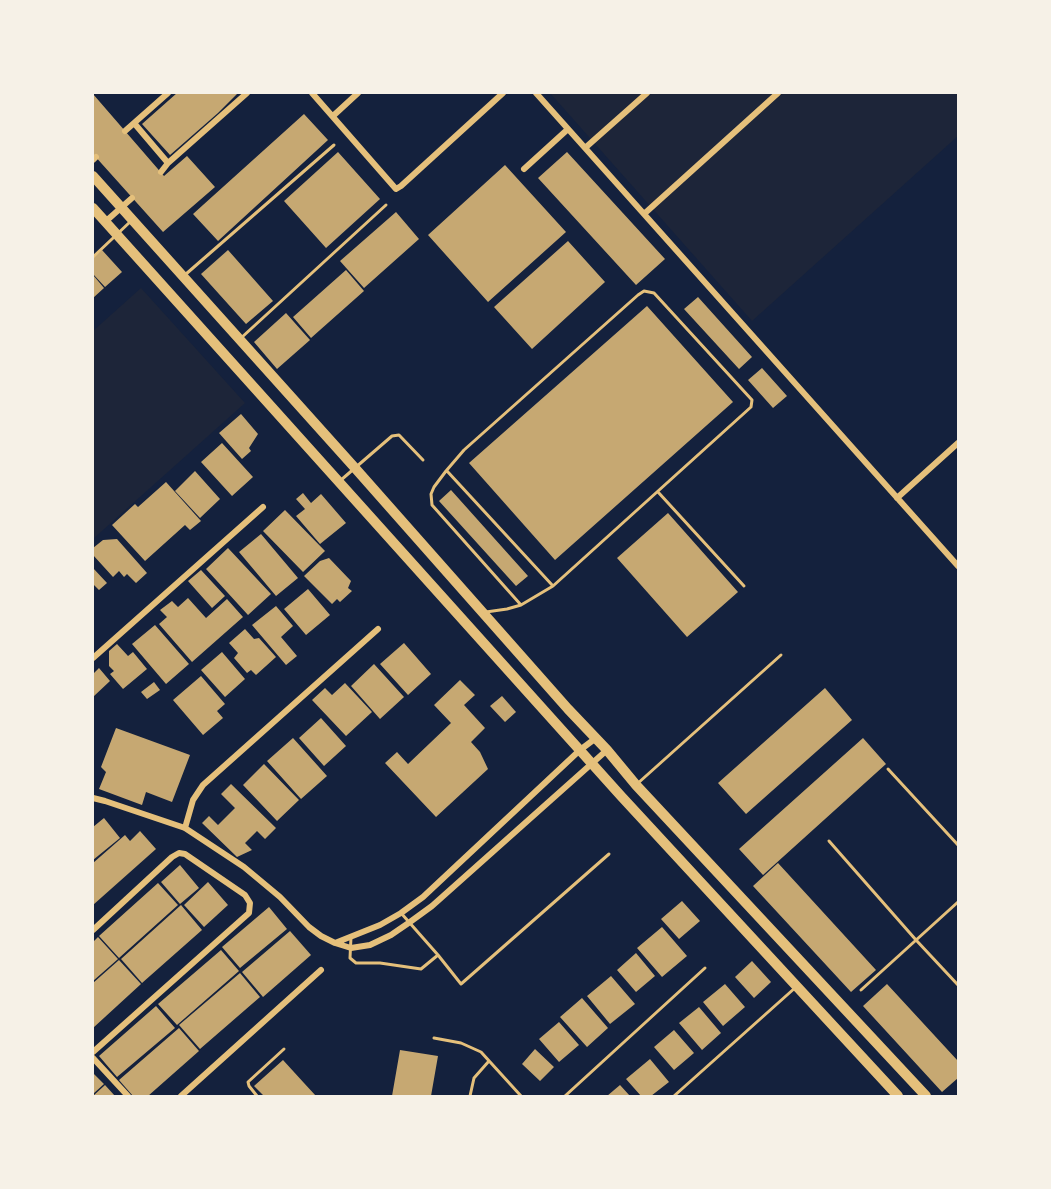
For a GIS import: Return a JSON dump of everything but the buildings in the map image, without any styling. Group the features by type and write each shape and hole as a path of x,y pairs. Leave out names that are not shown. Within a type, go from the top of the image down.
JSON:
{"main road":[{"path":"93,176 636,785 926,1096"},
{"path":"93,208 592,764 898,1096"}],"street":[{"path":"125,131 168,93"},
{"path":"161,172 168,163 247,93"},
{"path":"312,93 396,189 410,179 503,93"},
{"path":"333,116 358,93"},
{"path":"536,93 958,566"},
{"path":"585,148 647,93"},
{"path":"644,214 778,93"},
{"path":"134,123 168,163"},
{"path":"524,169 568,129"},
{"path":"105,222 132,198"},
{"path":"897,498 958,443"},
{"path":"93,658 263,507"},
{"path":"185,828 193,800 203,785 378,629"},
{"path":"335,943 380,925 423,897 580,750 596,738"},
{"path":"93,798 185,828 244,867 321,936 351,948 370,945 391,934 432,906 607,750"},
{"path":"93,930 172,857 179,854 185,854 245,896 250,903 249,912 93,1052"},
{"path":"181,1096 321,970"},
{"path":"93,1058 128,1096"}],"lane":[{"path":"183,277 334,145"},
{"path":"239,339 387,205"},
{"path":"93,257 132,220"},
{"path":"482,613 521,605 554,586 751,407 752,400 654,293 644,291 638,295 464,450 446,471 431,494 432,505 521,605"},
{"path":"340,482 392,436 399,435 423,460"},
{"path":"446,471 554,586"},
{"path":"658,492 744,586"},
{"path":"636,785 781,655"},
{"path":"888,769 958,845"},
{"path":"829,841 958,985"},
{"path":"401,913 461,984 609,854"},
{"path":"861,990 958,902"},
{"path":"351,937 350,958 356,963 380,963 421,969 438,955"},
{"path":"565,1096 705,968"},
{"path":"674,1096 797,987"},
{"path":"434,1038 461,1043 481,1052 521,1096"},
{"path":"257,1096 248,1082 284,1049"},
{"path":"470,1096 474,1078 489,1061"}],"shaded area":[{"path":"550,93 958,93 958,136 752,321"},
{"path":"141,288 245,403 93,539 93,331"}]}
